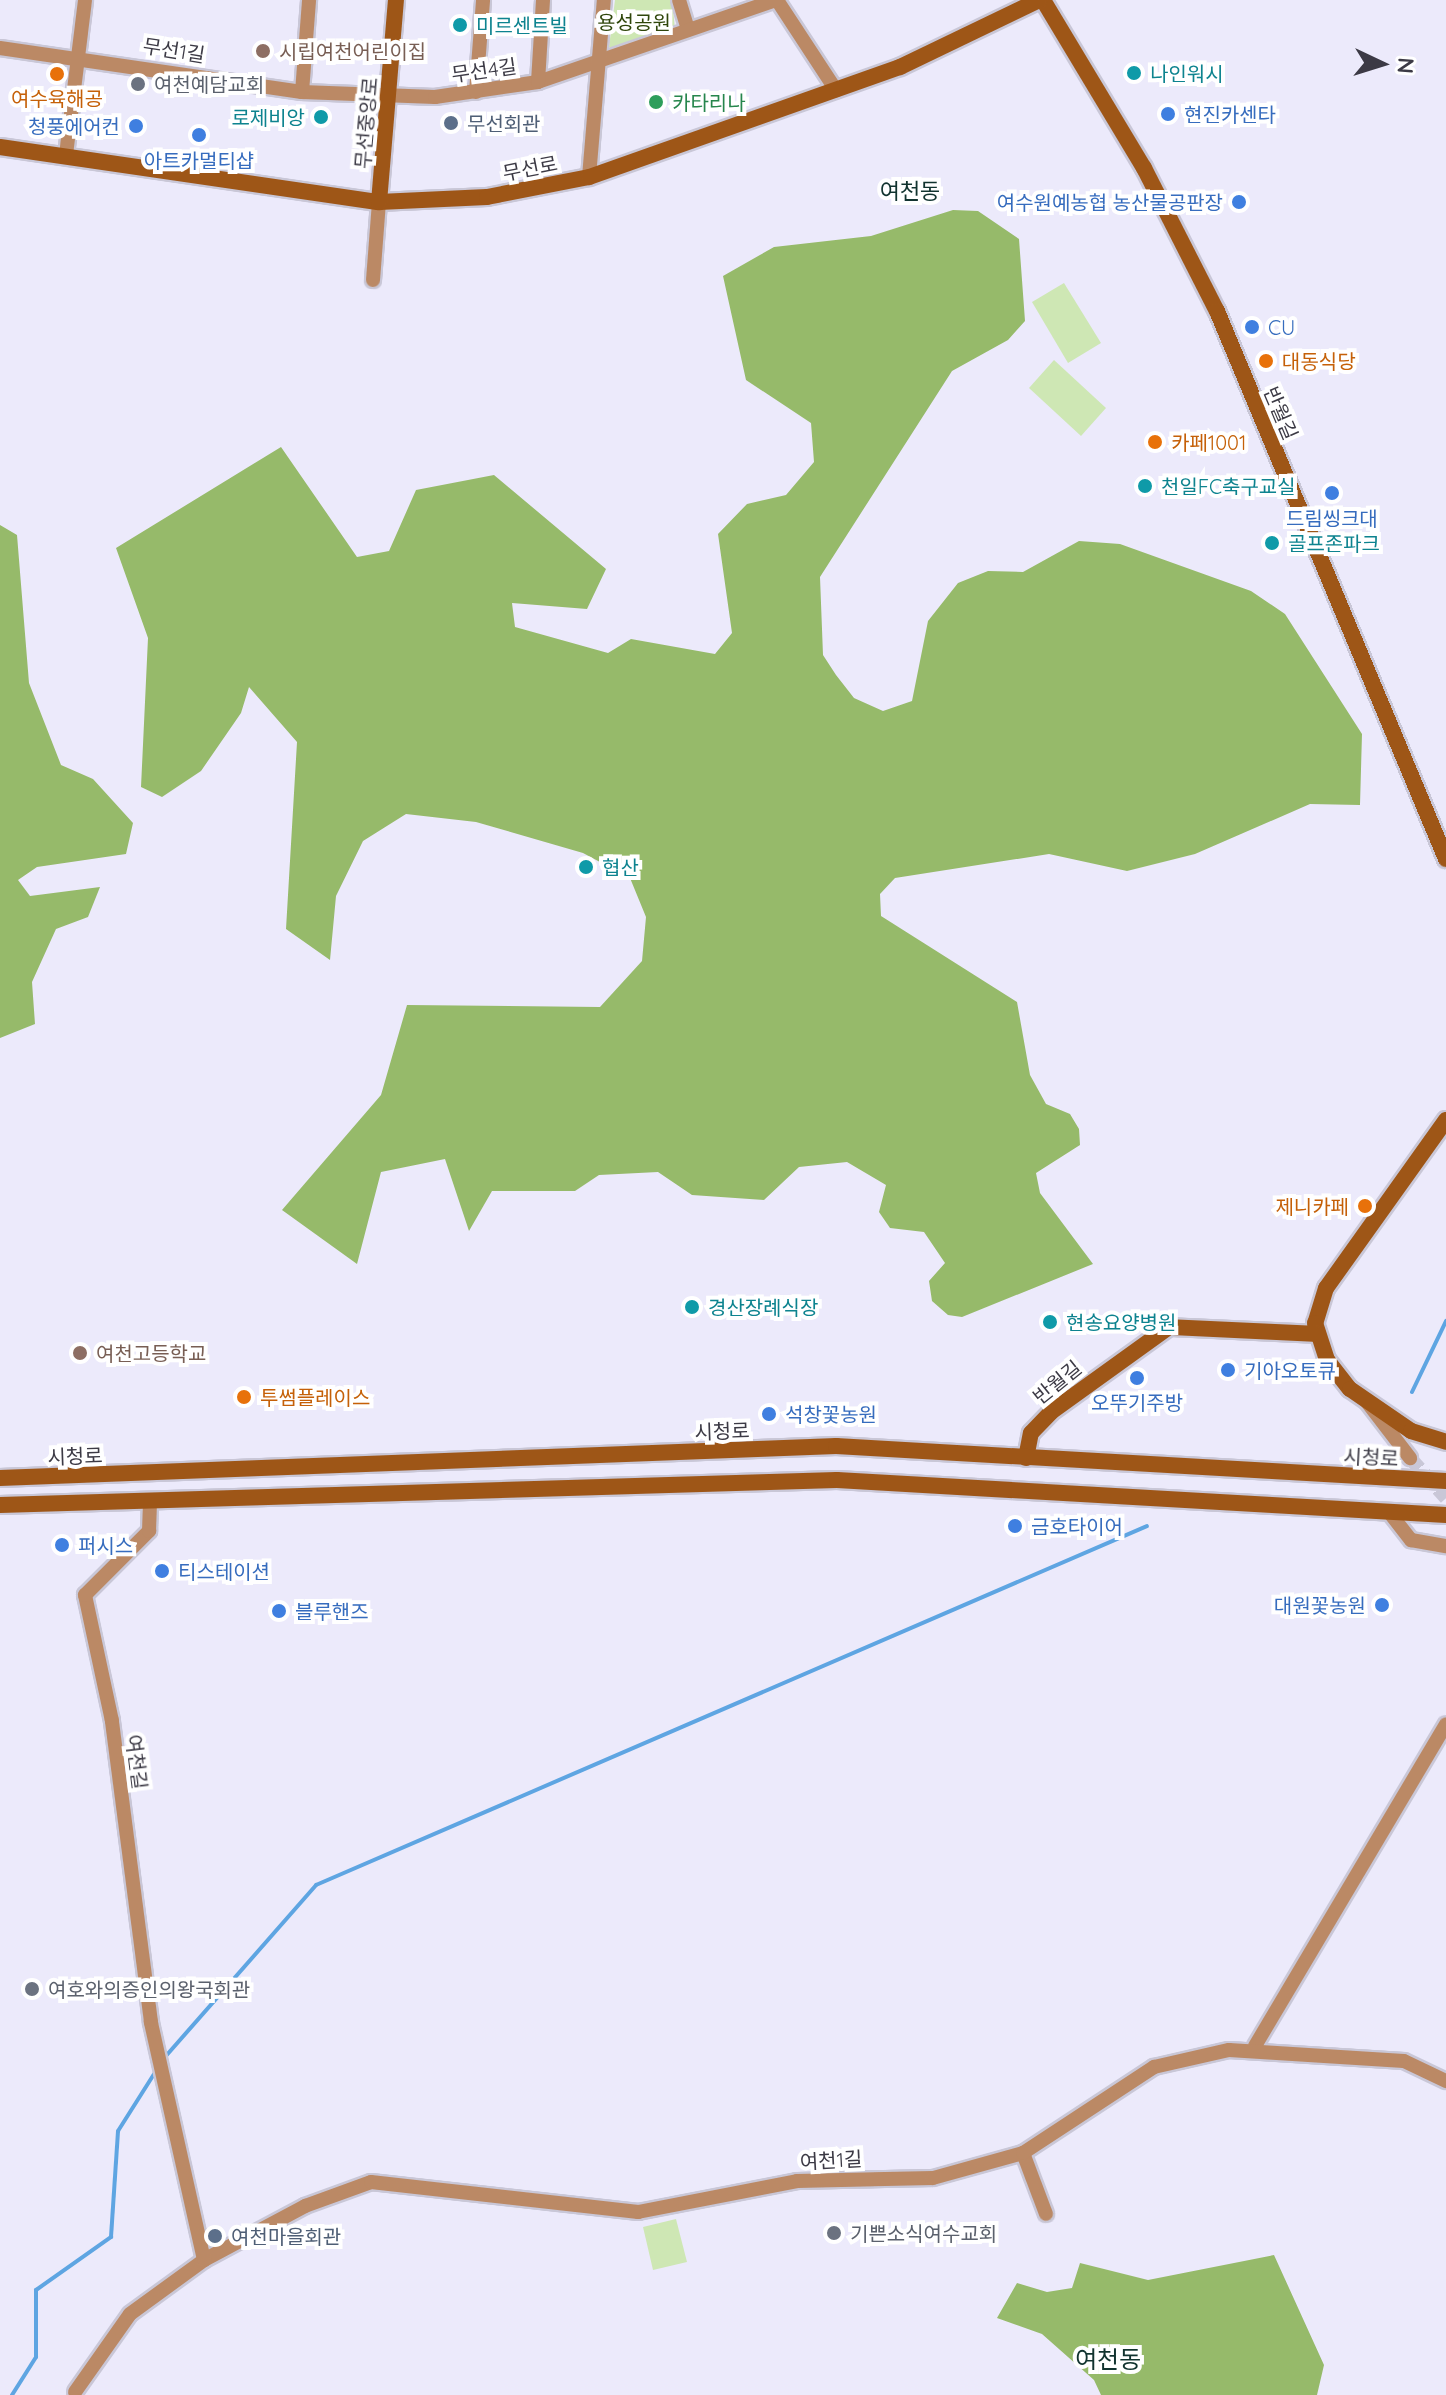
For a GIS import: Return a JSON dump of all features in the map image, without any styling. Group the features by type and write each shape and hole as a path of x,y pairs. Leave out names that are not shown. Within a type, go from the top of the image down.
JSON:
{"street":[{"path":"66,155 85,0"},
{"path":"302,92 309,0"},
{"name":"무선중앙로","path":"379,202 396,0"},
{"path":"476,92 483,0"},
{"name":"무선4길","path":"538,82 543,0"},
{"path":"589,177 595,64 604,0"},
{"path":"679,0 688,30"},
{"name":"무선4길","path":"388,98 476,92 538,82 777,0 836,90"},
{"name":"무선로","path":"0,147 379,202 460,201 589,177 836,90 1041,0"},
{"name":"반월길","path":"1041,0 1144,168 1217,311 1446,859"},
{"name":"무선1길","path":"0,48 79,55 302,92 388,98"},
{"path":"373,280 379,202"},
{"path":"1280,1329 1301,1323 1318,1304 1446,1120"},
{"path":"1318,1304 1316,1334 1338,1375 1367,1402 1410,1458"},
{"name":"반월길","path":"1026,1458 1043,1418 1169,1327 1280,1329 1316,1334"},
{"path":"1367,1402 1411,1431 1446,1442"},
{"name":"시청로","path":"0,1478 836,1446 1446,1481"},
{"path":"149,1474 150,1502"},
{"path":"0,1505 837,1480 1187,1506 1446,1515"},
{"name":"여천길","path":"150,1502 149,1531 85,1595 112,1721 158,2056 204,2260"},
{"path":"1389,1512 1411,1540 1446,1546"},
{"path":"1255,2046 1446,1724"},
{"name":"여천1길","path":"204,2260 305,2206 371,2182 638,2212 797,2181 933,2178 1023,2153 1154,2067 1255,2046 1404,2061 1446,2081"},
{"path":"1023,2153 1046,2214"},
{"path":"75,2392 130,2314 204,2260"}],"green space":[{"name":"용성공원","path":"615,0 672,0 675,29 616,51 609,47"},
{"path":"953,210 978,211 1019,239 1025,321 1008,340 952,371 820,577 823,655 836,675 854,698 883,711 912,701 928,621 958,583 988,571 1023,572 1079,541 1120,544 1251,591 1285,614 1362,734 1360,805 1310,804 1195,854 1127,871 1049,854 895,878 880,894 881,916 1017,1002 1030,1075 1046,1104 1070,1114 1079,1129 1080,1145 1036,1173 1040,1193 1093,1264 962,1317 948,1315 932,1301 929,1281 945,1263 924,1232 890,1228 879,1212 886,1185 847,1162 799,1167 764,1200 692,1195 658,1172 599,1175 575,1191 492,1191 469,1231 445,1159 381,1172 357,1264 282,1210 381,1095 407,1005 600,1007 642,961 646,917 630,878 583,853 476,822 406,814 363,841 336,896 330,960 286,929 297,742 249,687 241,713 201,771 162,797 141,787 148,638 116,548 281,447 357,557 389,551 416,490 494,475 606,569 587,609 512,603 515,627 608,653 631,639 715,654 732,633 718,534 747,504 786,495 814,462 811,423 746,380 723,276 774,247 871,236"},
{"path":"1064,283 1101,343 1068,363 1032,302"},
{"path":"1054,360 1106,408 1081,436 1029,388"},
{"path":"0,525 17,535 29,683 61,765 93,779 133,823 126,854 37,867 18,880 30,896 100,887 88,917 56,929 32,982 35,1024 0,1038"},
{"path":"676,2219 687,2262 653,2270 643,2227"},
{"path":"1274,2255 1324,2365 1317,2395 1101,2395 1094,2380 1042,2334 997,2318 1017,2283 1047,2292 1072,2288 1080,2263 1148,2280"}],"waterway":[{"path":"1412,1392 1446,1321"},
{"path":"165,2057 316,1885 1147,1526"},
{"path":"12,2395 36,2357 36,2290 111,2237 118,2131 156,2071"}],"tunnel":[{"path":"1410,1458 1446,1498"}],"place":[{"name":"미르센트빌","path":"460,25"},
{"name":"시립여천어린이집","path":"263,51"},
{"name":"나인워시","path":"1134,73"},
{"name":"여수육해공","path":"57,74"},
{"name":"여천예담교회","path":"138,84"},
{"name":"카타리나","path":"656,102"},
{"name":"현진카센타","path":"1168,114"},
{"name":"로제비앙","path":"321,117"},
{"name":"무선회관","path":"451,123"},
{"name":"청풍에어컨","path":"136,126"},
{"name":"아트카멀티샵","path":"199,135"},
{"name":"여수원예농협 농산물공판장","path":"1239,202"},
{"name":"CU","path":"1252,327"},
{"name":"대동식당","path":"1266,361"},
{"name":"카페1001","path":"1155,442"},
{"name":"천일FC축구교실","path":"1145,486"},
{"name":"드림씽크대","path":"1332,493"},
{"name":"골프존파크","path":"1272,543"},
{"name":"협산","path":"586,867"},
{"name":"제니카페","path":"1365,1206"},
{"name":"경산장례식장","path":"692,1307"},
{"name":"현송요양병원","path":"1050,1322"},
{"name":"여천고등학교","path":"80,1353"},
{"name":"기아오토큐","path":"1228,1370"},
{"name":"오뚜기주방","path":"1137,1378"},
{"name":"투썸플레이스","path":"244,1397"},
{"name":"석창꽃농원","path":"769,1414"},
{"name":"금호타이어","path":"1015,1526"},
{"name":"퍼시스","path":"62,1545"},
{"name":"티스테이션","path":"162,1571"},
{"name":"대원꽃농원","path":"1382,1605"},
{"name":"블루핸즈","path":"279,1611"},
{"name":"여호와의증인의왕국회관","path":"32,1989"},
{"name":"기쁜소식여수교회","path":"834,2233"},
{"name":"여천마을회관","path":"215,2236"}],"district":[{"name":"여천동","path":"910,192"},
{"name":"여천동","path":"1108,2360"}]}
